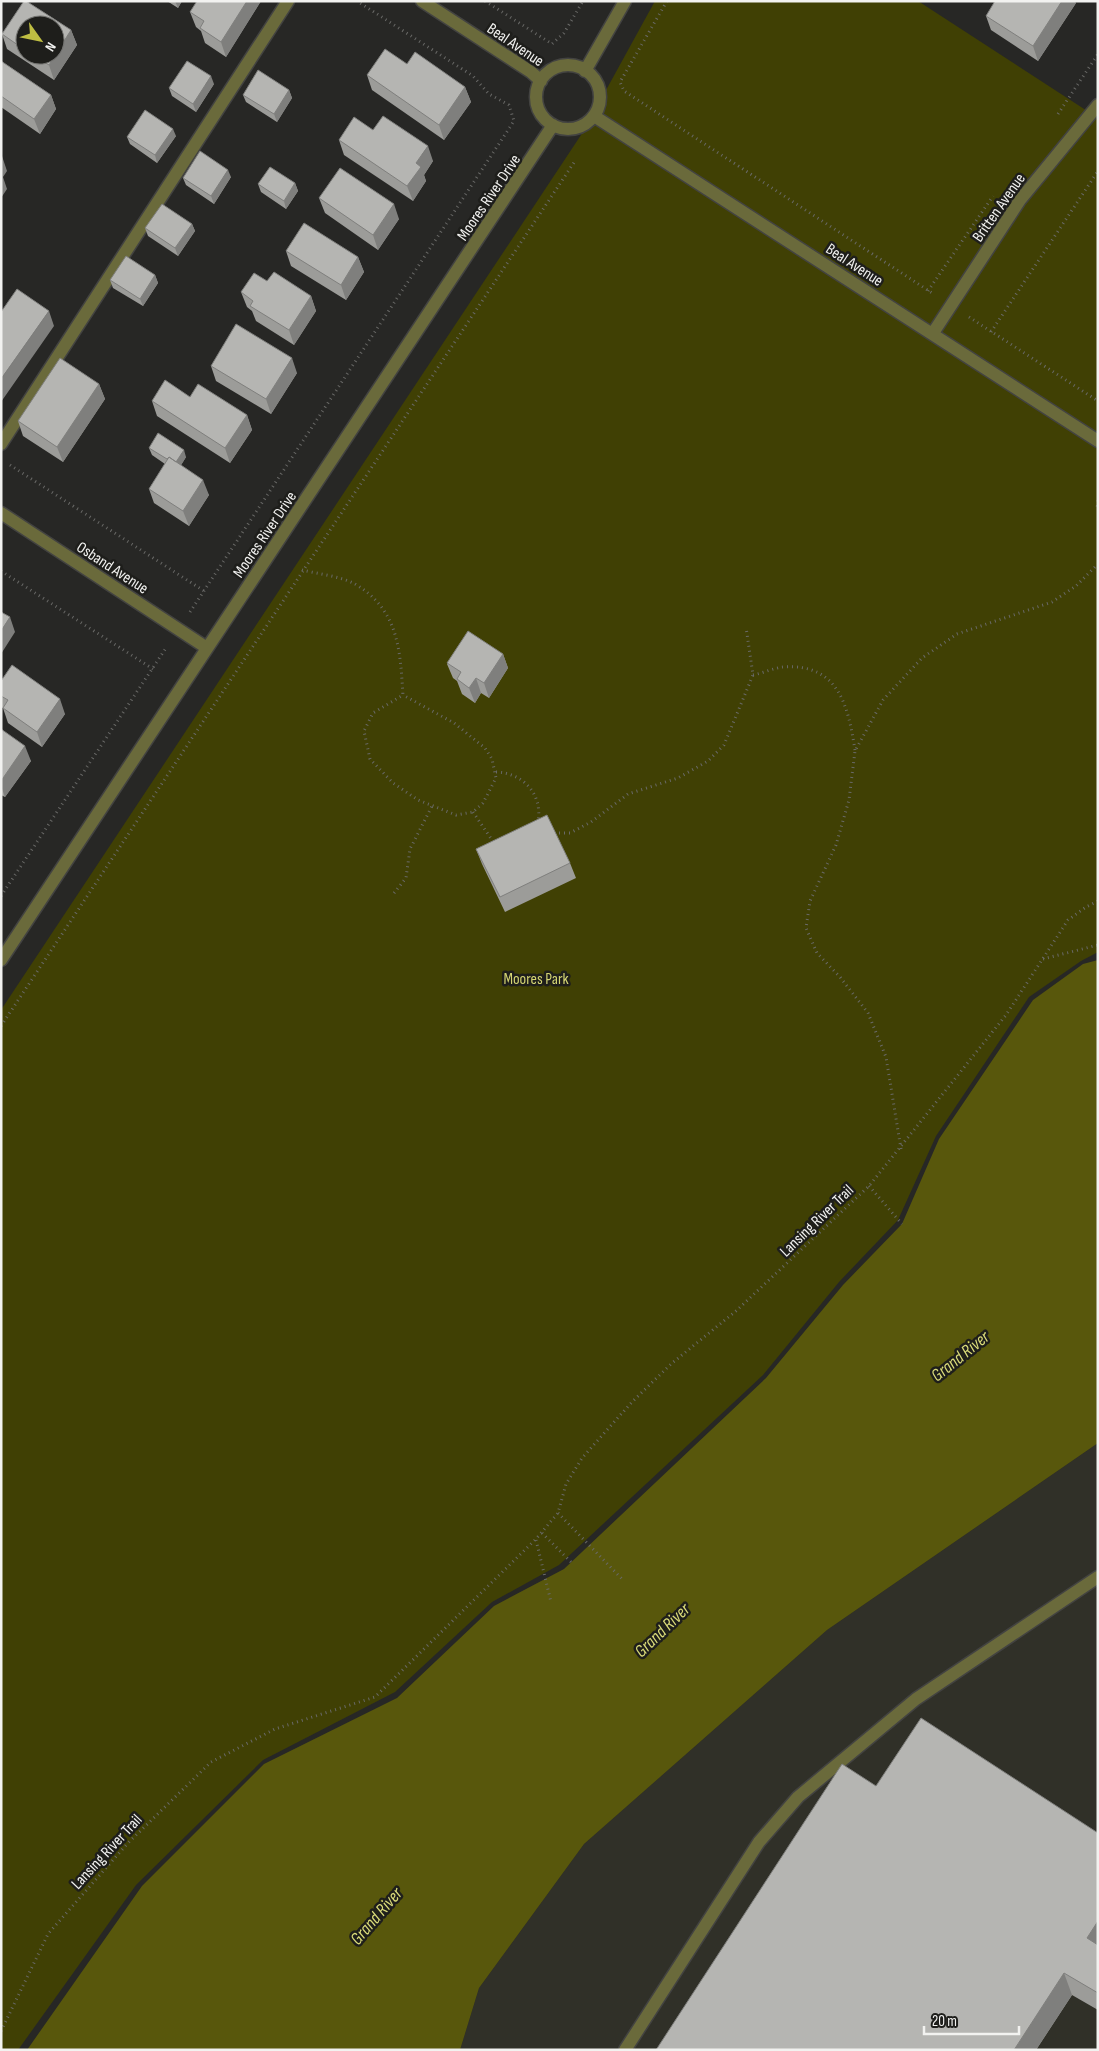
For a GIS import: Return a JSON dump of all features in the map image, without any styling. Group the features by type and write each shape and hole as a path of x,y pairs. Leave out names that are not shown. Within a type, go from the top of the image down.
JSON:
{"street":[{"path":"1,444 288,1"},
{"name":"Beal Avenue","path":"422,1 541,81"},
{"path":"586,71 625,1"},
{"path":"566,66 586,71 593,78 600,97 599,106 594,116 588,122 571,129 553,125 539,111 537,91 541,81 556,68 566,66"},
{"name":"Britten Avenue","path":"933,333 1020,200 1098,105"},
{"name":"Beal Avenue","path":"594,116 1098,441"},
{"name":"Moores River Drive","path":"1,960 544,142 553,125"},
{"name":"Osband Avenue","path":"1,513 207,648"},
{"path":"625,2050 759,1842 798,1797 916,1699 1098,1577"}],"path":[{"path":"1,896 514,121 509,105 489,94 473,76 357,1"},
{"path":"485,1 552,44 564,33 583,1"},
{"path":"667,1 620,82 624,90 1098,401"},
{"path":"1,1026 575,161"},
{"path":"991,332 1098,171"},
{"path":"9,465 204,591"},
{"path":"1098,501 1096,504 1098,507"},
{"path":"855,751 883,700 922,658 957,634 1052,602 1076,586 1098,564"},
{"path":"302,570 354,584 386,611 399,646 403,695"},
{"path":"1,571 153,669"},
{"path":"545,831 570,833 590,822 628,794 678,778 708,761 724,745 753,675 746,627"},
{"path":"753,675 783,667 804,668 824,674 837,689 847,708 855,751 848,800 836,845 810,901 806,928 817,953 840,977 868,1014 886,1056 901,1149"},
{"path":"403,695 436,712 485,748 492,759 496,778 484,803 473,812 456,815 432,806 393,782 370,759 364,731 373,713 403,695"},
{"path":"496,772 504,772 527,783 540,809 536,828"},
{"path":"394,893 406,878 410,849 432,806"},
{"path":"473,812 493,842 501,846"},
{"name":"Lansing River Trail","path":"1,2031 48,1934 128,1844 211,1762 275,1729 376,1697 491,1586 542,1533 558,1513 566,1484 582,1458 632,1402 671,1364 736,1311 793,1260 869,1186 901,1149 1006,1015 1068,920 1086,906 1098,901"},
{"path":"1042,960 1098,945"},
{"path":"869,1186 902,1224"},
{"path":"558,1513 624,1581"},
{"path":"542,1533 571,1562"},
{"path":"536,1539 551,1602"}],"shaded area":[{"path":"1098,1443 1098,2050 460,2050 479,1988 584,1844 827,1630"}],"green space":[{"name":"Moores Park","path":"655,1 918,1 1098,118 1098,952 1081,961 1029,997 936,1136 898,1220 839,1282 763,1375 559,1565 492,1602 395,1692 263,1760 136,1885 18,2050 1,2050 1,1010 583,132"}],"water":[{"name":"Grand River","path":"1098,960 1098,1443 827,1630 584,1844 479,1988 460,2050 27,2050 142,1886 264,1764 397,1698 494,1606 564,1569 766,1378 843,1285 902,1224 939,1139 1033,1000 1083,964"}],"building":[{"path":"24,1 48,15 15,15 15,43 2,34"},
{"path":"197,1 247,1 221,42 200,28 204,21 190,12"},
{"path":"995,1 1062,1 1033,46 986,16"},
{"path":"65,26 71,30 65,40"},
{"path":"385,49 407,64 415,52 465,87 439,125 367,75"},
{"path":"1,61 51,95 34,119 1,96"},
{"path":"187,61 211,76 193,104 169,88"},
{"path":"258,70 289,90 274,114 243,95"},
{"path":"145,110 173,129 155,155 127,137"},
{"path":"383,116 428,146 416,163 421,167 407,186 339,140 354,117 373,130"},
{"path":"200,151 228,170 211,196 183,178"},
{"path":"270,167 295,183 284,201 258,184"},
{"path":"340,168 394,204 373,235 319,198"},
{"path":"162,204 192,224 175,248 145,228"},
{"path":"304,223 358,257 341,285 286,251"},
{"path":"126,256 155,275 140,299 110,280"},
{"path":"274,272 311,296 289,330 250,306 253,301 241,292 254,273 267,281"},
{"path":"17,289 49,311 1,379 1,312"},
{"path":"236,324 292,358 266,399 211,366"},
{"path":"60,358 99,384 57,447 18,421"},
{"path":"165,380 190,397 198,384 247,415 225,448 152,401"},
{"path":"158,433 184,450 176,462 149,448"},
{"path":"169,457 203,480 183,511 149,489"},
{"path":"1,612 10,617 1,631"},
{"path":"468,631 503,654 484,683 476,678 469,688 457,679 461,672 447,663"},
{"path":"12,665 60,699 37,732 3,708 8,700 1,696 1,681"},
{"path":"1,729 25,746 1,781"},
{"path":"547,815 570,863 500,897 476,849"},
{"path":"921,1718 1098,1833 1098,1921 1087,1938 1098,1945 1098,1993 1064,1973 1014,2050 656,2050 842,1764 876,1786"}]}
